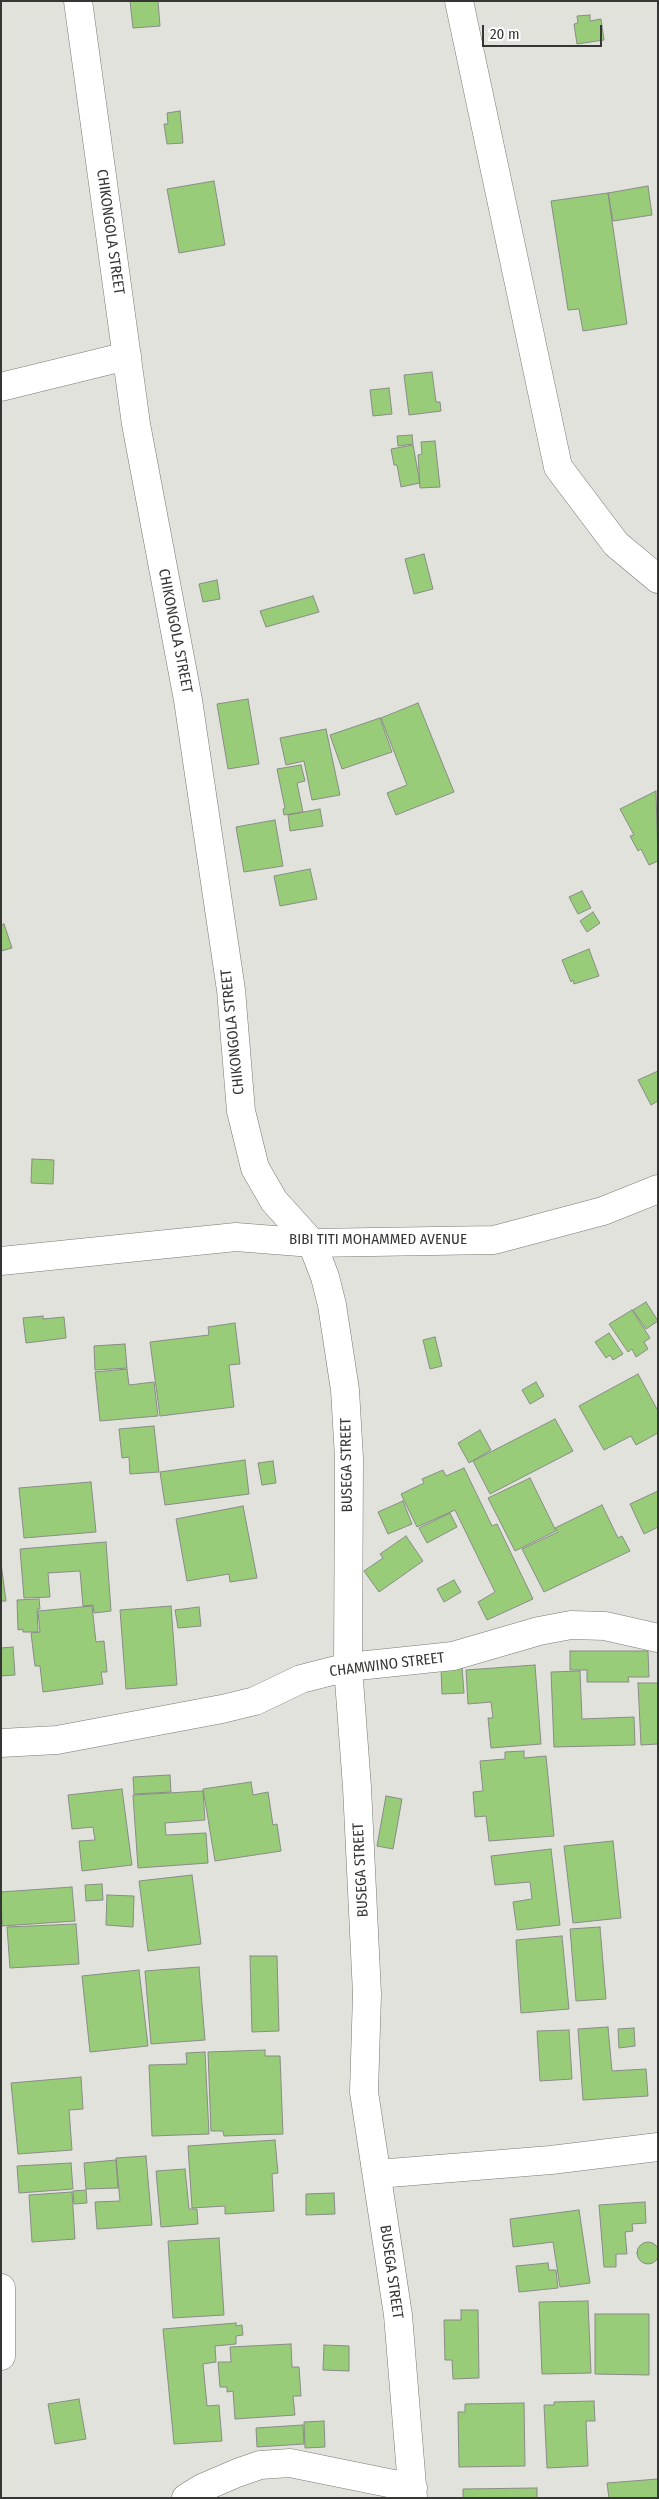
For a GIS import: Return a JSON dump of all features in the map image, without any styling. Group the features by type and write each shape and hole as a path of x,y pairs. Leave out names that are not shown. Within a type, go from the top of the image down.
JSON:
{"street":[{"name":"CHIKONGOLA STREET","path":"78,1 136,424 188,700 231,990 241,1111 255,1168 274,1201 312,1243"},
{"path":"459,1 558,467 616,544 658,579"},
{"path":"1,387 127,356"},
{"name":"BIBI TITI MOHAMMED AVENUE","path":"1,1261 236,1237 312,1243 494,1240 603,1211 658,1189"},
{"name":"BUSEGA STREET","path":"312,1243 325,1277 332,1306 345,1390 349,1458 348,1667 357,1787 367,1994 364,2092 398,2315 413,2493"},
{"name":"CHAMWINO STREET","path":"1,1743 57,1740 222,1709 255,1701 301,1678 348,1667 453,1656 539,1630 571,1625 605,1626 658,1638"},
{"path":"377,2174 551,2160 658,2146"},
{"path":"1,2288 1,2356"},
{"path":"186,2498 202,2488 236,2473 260,2466 290,2463 413,2493"}],"building":[{"path":"130,1 158,1 160,26 133,28"},
{"path":"590,15 590,21 601,19 604,40 577,44 574,24 578,23 577,16"},
{"path":"180,111 183,143 167,144 164,124 168,124 167,113"},
{"path":"214,181 225,245 179,253 167,189"},
{"path":"648,186 652,215 613,221 608,193"},
{"path":"608,193 627,324 583,331 579,309 568,310 551,201"},
{"path":"432,372 436,402 440,402 441,411 409,415 404,375"},
{"path":"389,388 392,414 373,416 370,390"},
{"path":"412,435 413,444 398,446 397,436"},
{"path":"435,441 440,487 420,488 418,455 422,454 421,442"},
{"path":"413,445 420,483 401,487 397,465 394,465 391,449"},
{"path":"424,554 433,589 414,594 405,559"},
{"path":"217,580 220,599 203,602 199,584"},
{"path":"313,596 319,612 266,627 260,611"},
{"path":"248,699 259,764 228,769 217,704"},
{"path":"418,703 454,792 396,815 387,793 407,785 381,718"},
{"path":"380,718 392,752 342,769 330,735"},
{"path":"326,729 340,795 312,800 304,761 286,765 280,738"},
{"path":"301,765 305,781 297,783 303,812 284,815 283,809 285,808 277,769"},
{"path":"656,791 658,861 649,865 641,849 638,851 630,836 634,835 620,809"},
{"path":"320,809 323,826 290,831 288,815"},
{"path":"275,820 283,866 244,872 236,827"},
{"path":"310,869 317,899 280,906 274,876"},
{"path":"582,891 591,908 578,914 569,897"},
{"path":"593,912 600,923 587,932 580,921"},
{"path":"4,924 12,948 1,951 1,925"},
{"path":"589,949 599,976 574,984 573,980 571,982 562,960"},
{"path":"658,1071 658,1101 651,1105 638,1080"},
{"path":"32,1159 54,1160 53,1184 31,1183"},
{"path":"646,1302 658,1321 646,1329 633,1310"},
{"path":"632,1310 650,1338 644,1342 648,1349 636,1357 632,1349 628,1352 609,1324"},
{"path":"43,1316 43,1319 64,1317 66,1338 26,1343 23,1318"},
{"path":"235,1323 240,1364 229,1365 234,1407 160,1416 150,1342 209,1335 208,1327"},
{"path":"609,1333 623,1354 613,1360 610,1355 606,1358 595,1342"},
{"path":"435,1337 442,1366 430,1369 423,1340"},
{"path":"125,1344 127,1368 95,1370 94,1346"},
{"path":"127,1369 129,1385 154,1382 158,1416 100,1421 95,1372"},
{"path":"638,1374 658,1411 658,1433 636,1445 631,1436 604,1450 579,1406"},
{"path":"536,1382 544,1396 530,1404 522,1390"},
{"path":"555,1419 573,1451 490,1494 473,1461"},
{"path":"154,1426 159,1472 130,1474 129,1457 122,1458 119,1429"},
{"path":"480,1430 491,1450 469,1463 458,1443"},
{"path":"245,1460 249,1494 165,1505 160,1472"},
{"path":"273,1461 276,1483 262,1485 258,1463"},
{"path":"464,1468 492,1526 497,1524 533,1599 487,1620 478,1602 495,1592 455,1510 417,1527 401,1494 424,1483 422,1479 443,1470 446,1476"},
{"path":"530,1478 556,1531 515,1551 488,1498"},
{"path":"91,1482 96,1532 24,1538 19,1488"},
{"path":"658,1491 658,1527 644,1534 630,1504"},
{"path":"403,1501 412,1524 388,1534 378,1512"},
{"path":"602,1505 618,1538 622,1536 630,1551 544,1592 522,1549 558,1532 555,1528"},
{"path":"243,1506 257,1578 230,1582 229,1574 187,1581 176,1519"},
{"path":"450,1513 457,1527 427,1543 419,1528"},
{"path":"406,1536 423,1561 379,1592 364,1571 383,1558 380,1554"},
{"path":"106,1542 111,1611 94,1613 93,1605 83,1606 80,1571 48,1573 50,1597 24,1598 20,1549"},
{"path":"1,1563 6,1601 1,1601"},
{"path":"454,1580 461,1592 444,1602 437,1589"},
{"path":"39,1599 40,1609 37,1609 38,1632 18,1630 17,1600"},
{"path":"92,1606 96,1642 104,1641 107,1672 101,1672 103,1684 43,1692 40,1666 35,1666 31,1633 40,1632 38,1611"},
{"path":"171,1606 177,1685 126,1689 120,1610"},
{"path":"199,1607 201,1626 178,1628 175,1610"},
{"path":"13,1647 15,1675 1,1676 1,1648"},
{"path":"570,1651 648,1651 649,1677 628,1677 629,1682 587,1682 587,1670 570,1670"},
{"path":"535,1665 541,1744 491,1748 488,1718 493,1718 491,1702 468,1704 466,1670"},
{"path":"462,1667 464,1693 442,1694 441,1669"},
{"path":"580,1671 582,1719 634,1717 635,1745 554,1747 551,1672"},
{"path":"638,1683 658,1683 658,1744 641,1745"},
{"path":"524,1751 524,1758 546,1756 554,1836 489,1841 486,1816 475,1817 473,1792 483,1791 480,1761 505,1759 505,1752"},
{"path":"170,1775 171,1792 134,1794 133,1777"},
{"path":"251,1782 253,1795 268,1792 273,1825 277,1824 281,1851 215,1861 203,1789"},
{"path":"122,1789 132,1865 82,1871 79,1841 95,1840 93,1827 72,1829 68,1795"},
{"path":"203,1791 205,1820 165,1823 166,1835 206,1833 208,1863 138,1868 133,1795"},
{"path":"386,1796 402,1799 393,1849 377,1846"},
{"path":"613,1841 621,1918 573,1923 564,1846"},
{"path":"551,1849 560,1925 517,1930 513,1902 532,1899 530,1882 495,1885 491,1856"},
{"path":"192,1875 201,1944 148,1951 139,1881"},
{"path":"102,1884 103,1900 86,1901 85,1885"},
{"path":"72,1887 75,1921 2,1926 1,1892"},
{"path":"107,1895 134,1896 133,1927 106,1925"},
{"path":"76,1924 79,1964 10,1968 7,1927"},
{"path":"600,1927 606,1999 576,2001 570,1929"},
{"path":"562,1936 569,2009 521,2013 516,1940"},
{"path":"250,1956 277,1956 279,2031 252,2032"},
{"path":"199,1967 205,2040 151,2044 145,1971"},
{"path":"139,1970 148,2046 90,2052 82,1976"},
{"path":"608,2027 612,2071 646,2069 648,2096 583,2100 578,2029"},
{"path":"634,2028 635,2046 619,2048 618,2029"},
{"path":"569,2030 572,2079 540,2081 537,2031"},
{"path":"265,2050 265,2056 280,2056 283,2134 224,2136 223,2131 211,2131 208,2052"},
{"path":"205,2052 209,2134 152,2136 149,2065 187,2064 186,2053"},
{"path":"81,2077 83,2109 69,2110 72,2150 18,2154 11,2083"},
{"path":"275,2140 278,2173 272,2174 274,2211 225,2214 225,2206 192,2208 188,2146"},
{"path":"146,2156 152,2225 97,2229 95,2202 120,2201 116,2158"},
{"path":"116,2160 118,2188 86,2189 84,2163"},
{"path":"71,2163 73,2189 19,2193 17,2166"},
{"path":"185,2169 189,2209 197,2209 198,2224 161,2227 156,2171"},
{"path":"86,2190 87,2203 74,2204 73,2191"},
{"path":"72,2192 75,2239 32,2242 29,2195"},
{"path":"334,2193 335,2214 306,2215 306,2194"},
{"path":"645,2202 646,2223 632,2224 633,2231 625,2232 627,2254 616,2254 616,2267 604,2267 599,2205"},
{"path":"579,2210 590,2283 560,2287 553,2242 513,2247 510,2219"},
{"path":"219,2238 224,2315 173,2318 168,2241"},
{"path":"648,2242 656,2245 659,2253 656,2261 648,2264 640,2261 637,2253 640,2245"},
{"path":"548,2263 549,2270 556,2270 558,2288 519,2292 516,2266"},
{"path":"588,2301 591,2373 542,2374 539,2302"},
{"path":"461,2310 478,2310 479,2378 453,2379 452,2360 445,2360 444,2320 461,2320"},
{"path":"595,2314 649,2314 649,2375 595,2374"},
{"path":"236,2323 236,2326 242,2325 243,2335 236,2336 236,2344 215,2346 216,2362 203,2364 207,2406 219,2405 222,2441 174,2444 163,2329"},
{"path":"291,2344 292,2367 299,2367 301,2396 293,2396 295,2415 235,2419 233,2391 227,2392 227,2387 220,2387 218,2362 231,2362 230,2347"},
{"path":"324,2345 349,2346 349,2371 323,2370"},
{"path":"79,2399 86,2439 55,2444 48,2404"},
{"path":"594,2401 595,2421 586,2421 588,2466 547,2468 544,2405 554,2405 554,2402"},
{"path":"524,2403 525,2466 459,2467 458,2412 465,2412 465,2404"},
{"path":"324,2421 325,2447 305,2448 304,2422"},
{"path":"303,2425 304,2444 257,2447 256,2428"},
{"path":"658,2479 658,2498 609,2498 607,2483"},
{"path":"537,2488 537,2498 463,2498 463,2489"}]}
